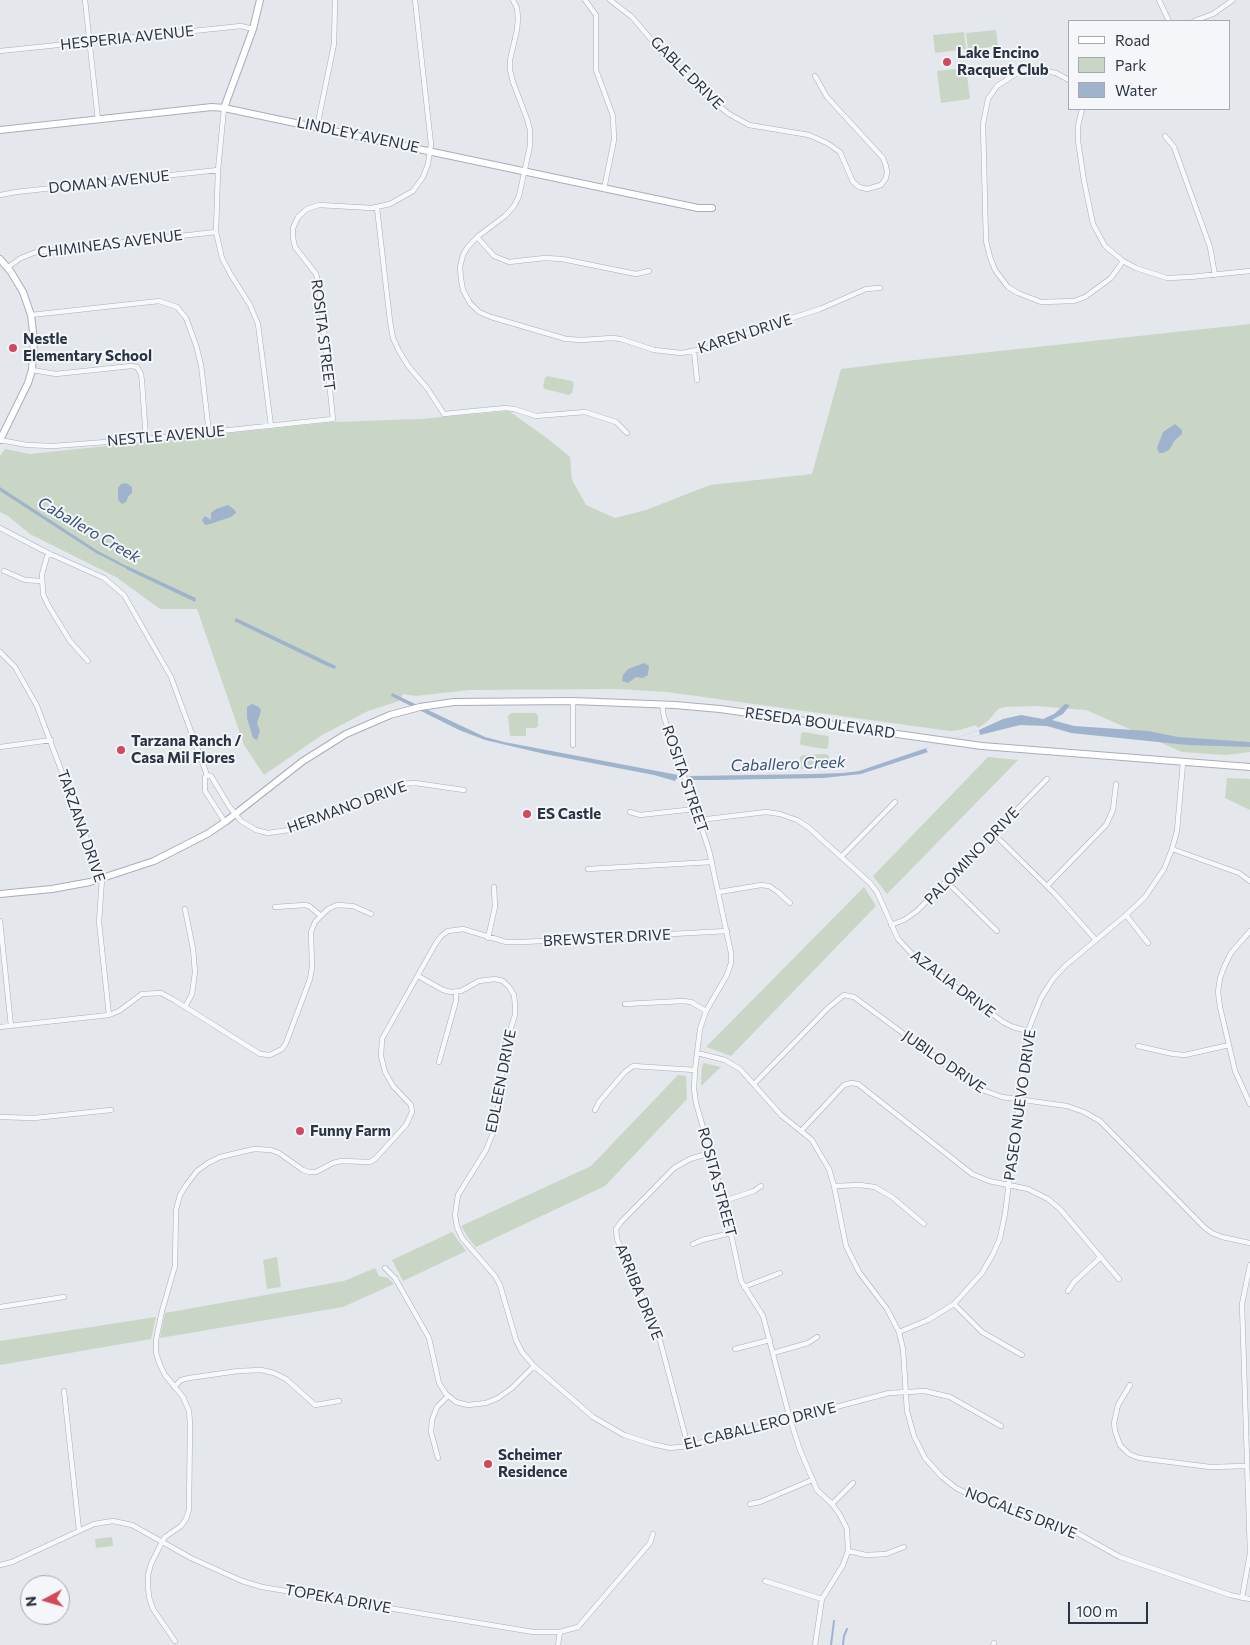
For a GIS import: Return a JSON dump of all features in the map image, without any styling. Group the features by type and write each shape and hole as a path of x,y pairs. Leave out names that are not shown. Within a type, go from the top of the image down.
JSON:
{"main road":[{"path":"224,108 253,29 260,0"},
{"name":"LINDLEY AVENUE","path":"0,130 224,108 698,208 712,208"},
{"path":"0,259 23,292 31,315 34,340 32,370 22,398 0,440"},
{"name":"RESEDA BOULEVARD","path":"0,894 52,889 102,879 166,857 225,822 322,748 359,728 418,707 468,701 573,701 662,704 720,709 946,742 1034,751 1250,767"}],"street":[{"path":"85,0 98,120"},
{"path":"317,127 334,44 335,0"},
{"name":"ROSITA STREET","path":"333,419 319,285 316,274 295,247 293,228 298,217 306,209 319,205 377,208 395,202 413,191 423,177 428,164 430,150 415,0"},
{"name":"KAREN DRIVE","path":"513,0 517,8 518,18 510,60 510,70 530,130 530,146 519,196 514,206 505,216 477,237 463,255 460,268 464,290 470,303 480,312 491,318 566,339 612,338 668,352 694,351 709,348 752,331 820,309 866,289 880,288"},
{"path":"585,0 596,15 596,70 613,116 614,140 604,188"},
{"name":"GABLE DRIVE","path":"610,0 632,17 666,57 729,114 749,125 809,135 827,142 840,152 853,182 859,187 867,189 881,185 886,178 887,172 882,158 827,97 815,76"},
{"path":"1159,0 1169,20"},
{"path":"1197,20 1213,14 1233,0"},
{"name":"HESPERIA AVENUE","path":"0,51 240,26 253,29"},
{"path":"1068,79 1056,73 1046,71 1020,72 997,86 988,99 983,124 986,241 990,257 995,270 1008,287 1041,302 1085,298 1111,278 1124,261"},
{"path":"224,108 218,170 216,232 222,258 230,275 250,304 258,324 271,426"},
{"path":"1082,110 1078,126 1078,141 1093,224 1105,246 1124,261 1152,274 1167,278 1250,271"},
{"path":"1165,136 1174,147 1210,247 1215,275"},
{"name":"DOMAN AVENUE","path":"0,195 218,170"},
{"path":"377,208 390,321 394,338 399,351 409,367 428,388 442,412 446,414 510,408 541,416 585,412 616,422 627,433"},
{"name":"CHIMINEAS AVENUE","path":"8,268 21,258 36,252 216,232"},
{"path":"477,237 494,256 509,262 546,258 562,259 636,274 649,271"},
{"path":"31,315 159,301 172,304 181,311 196,345 201,365 209,432"},
{"path":"694,351 698,380"},
{"path":"32,370 56,374 130,366 136,368 141,374 146,439"},
{"name":"NESTLE AVENUE","path":"0,440 27,445 53,446 146,439 333,419"},
{"path":"0,528 48,553 104,578 124,594 171,677 207,775 205,777 205,790 225,822"},
{"path":"48,553 41,581 43,594 70,641 88,661"},
{"path":"4,571 25,580 41,581"},
{"name":"TARZANA DRIVE","path":"0,652 15,667 37,706 102,879 99,922 109,1015"},
{"path":"573,701 573,745"},
{"name":"ROSITA STREET","path":"662,704 664,716 712,862 731,953 731,963 727,975 706,1011 700,1029 695,1070 694,1089 696,1104 724,1201 744,1287 760,1310 770,1340 790,1419 817,1490 832,1504 847,1529 848,1551 843,1565 822,1599 815,1645"},
{"path":"0,747 51,740"},
{"name":"PASEO NUEVO DRIVE","path":"899,1332 928,1320 954,1304 982,1273 993,1254 1000,1238 1005,1214 1028,1031 1041,998 1053,979 1095,939 1126,916 1145,897 1164,869 1172,849 1180,812 1183,763"},
{"path":"207,775 211,776 235,814"},
{"name":"PALOMINO DRIVE","path":"891,925 917,912 1047,779"},
{"name":"HERMANO DRIVE","path":"235,814 243,822 256,830 268,833 289,830 401,784 415,783 464,790"},
{"path":"1047,886 1106,825 1113,810 1116,784"},
{"path":"841,857 895,802"},
{"path":"630,812 640,815 695,809"},
{"name":"AZALIA DRIVE","path":"699,820 766,812 780,814 797,820 808,827 870,883 877,892 898,939 914,956 1003,1022 1028,1031"},
{"path":"994,834 1047,886 1095,939"},
{"path":"1172,849 1239,873 1250,881"},
{"path":"588,869 712,862"},
{"path":"947,882 997,931"},
{"path":"719,892 761,884 769,886 790,903"},
{"path":"488,938 495,906 494,886"},
{"path":"275,907 305,904 320,915"},
{"path":"0,1028 109,1015 119,1011 142,994 151,992 160,993 185,1006 260,1054 270,1055 276,1053 286,1043 310,979 312,967 311,932 320,915 328,908 345,904 371,914"},
{"path":"185,909 193,949 195,972 192,994 185,1006"},
{"path":"1126,916 1148,943"},
{"path":"0,921 11,1026"},
{"name":"BREWSTER DRIVE","path":"175,1641 157,1617 149,1598 148,1575 151,1564 164,1537 181,1526 186,1519 190,1499 190,1424 183,1397 160,1365 156,1353 156,1340 175,1266 176,1210 180,1195 197,1171 208,1163 254,1149 272,1150 309,1172 316,1172 333,1163 370,1162 375,1159 406,1125 412,1112 410,1105 393,1086 385,1072 381,1056 382,1039 436,943 448,931 463,929 506,942 523,942 727,931"},
{"path":"1250,931 1231,953 1220,978 1218,992 1235,1071 1250,1104"},
{"path":"418,976 443,990 456,992 456,1001 438,1062"},
{"name":"EDLEEN DRIVE","path":"456,992 479,981 495,978 503,981 514,995 516,1005 505,1047 499,1101 493,1133 486,1150 458,1195 455,1215 457,1227 462,1238 496,1276 516,1340 522,1352 534,1366"},
{"name":"JUBILO DRIVE","path":"754,1084 829,1007 844,994 854,997 976,1088 989,1094 1019,1101 1068,1106 1100,1121 1204,1227 1222,1237 1250,1243"},
{"path":"625,1004 683,1001 691,1002 706,1011"},
{"path":"1138,1046 1184,1055 1229,1045"},
{"name":"NOGALES DRIVE","path":"696,1053 725,1060 735,1065 781,1115 812,1140 829,1169 846,1246 859,1272 887,1309 899,1332 903,1349 905,1392 910,1425 918,1447 941,1476 956,1488 974,1497 1070,1529 1120,1556 1242,1598 1250,1599"},
{"path":"595,1110 599,1102 625,1072 634,1066 695,1070"},
{"path":"801,1131 842,1087 846,1084 855,1083 972,1174 989,1181 1028,1188 1048,1199 1060,1209 1119,1279"},
{"path":"0,1117 34,1118 111,1110"},
{"name":"ARRIBA DRIVE","path":"688,1446 658,1333 617,1239 616,1229 674,1168 690,1159 710,1153"},
{"path":"834,1186 860,1185 875,1187 892,1197 924,1224"},
{"path":"724,1201 754,1191 761,1186"},
{"path":"693,1244 731,1233"},
{"path":"1068,1291 1074,1282 1101,1257"},
{"path":"1242,1598 1250,1553 1242,1304 1250,1265"},
{"path":"385,1268 395,1278 429,1338 439,1383 448,1396 456,1402 468,1405 486,1403 498,1398 512,1388 534,1366"},
{"path":"744,1287 780,1273"},
{"path":"0,1307 64,1297"},
{"path":"954,1304 982,1332 1022,1355"},
{"path":"773,1352 808,1343 817,1337"},
{"path":"734,1349 770,1340"},
{"name":"EL CABALLERO DRIVE","path":"534,1366 593,1417 618,1432 670,1448 688,1446 889,1393 926,1391 950,1397 1001,1426"},
{"path":"174,1387 181,1380 188,1378 238,1371 261,1370 274,1373 286,1379 315,1405 339,1401"},
{"path":"1130,1385 1118,1405 1114,1424 1120,1445 1129,1454 1139,1458 1210,1467 1247,1466"},
{"path":"64,1391 79,1530"},
{"path":"438,1458 431,1432 432,1420 437,1407 448,1396"},
{"path":"750,1504 760,1502 812,1480"},
{"path":"832,1504 853,1483"},
{"name":"TOPEKA DRIVE","path":"0,1565 12,1562 79,1530 102,1522 123,1522 222,1572 262,1587 533,1632 560,1632 578,1627 650,1543 653,1534"},
{"path":"848,1551 866,1556 886,1554 904,1548"},
{"path":"765,1581 822,1599"},
{"path":"558,1645 560,1632"}],"green space":[{"path":"996,30 998,46 968,50 966,33"},
{"path":"964,32 966,49 935,53 933,35"},
{"path":"966,68 970,99 941,103 937,71"},
{"path":"1250,324 1250,752 1226,755 1182,752 1086,710 1035,706 1005,707 998,709 988,721 978,728 976,725 950,731 667,692 616,689 469,690 416,696 403,694 399,701 368,711 322,735 264,775 244,745 197,609 160,609 116,577 30,534 8,516 0,512 0,456 5,449 30,454 334,422 420,419 509,411 570,457 572,480 586,505 615,518 646,510 710,485 812,474 841,369"},
{"path":"547,376 572,381 574,384 572,393 569,395 545,389 543,387"},
{"path":"511,713 536,713 538,716 538,726 536,728 526,728 526,736 510,736 508,716"},
{"path":"803,732 828,736 828,748 801,745 801,734"},
{"path":"826,754 829,756 829,766 826,768 802,769 800,767 800,757 803,755"},
{"path":"988,757 1018,760 887,894 873,876"},
{"path":"1227,778 1250,779 1250,810 1225,798"},
{"path":"864,887 876,906 731,1056 706,1047"},
{"path":"704,1063 721,1067 701,1086 702,1066"},
{"path":"678,1075 686,1076 687,1099 605,1186 476,1247 469,1239 461,1226 591,1166"},
{"path":"452,1232 466,1251 403,1281 392,1260"},
{"path":"277,1257 281,1287 267,1289 263,1260"},
{"path":"375,1268 379,1276 388,1278 394,1284 343,1307 160,1338 165,1313 344,1281"},
{"path":"156,1317 151,1339 0,1365 0,1341"},
{"path":"112,1537 113,1546 96,1548 95,1539"}],"water":[{"path":"1175,424 1182,430 1182,434 1175,440 1169,450 1159,453 1157,448 1163,432"},
{"path":"126,483 132,487 132,493 126,502 122,504 118,500 118,488 121,484"},
{"path":"0,487 98,551 119,562 118,564 96,553 0,491"},
{"path":"228,505 236,513 231,517 207,525 204,524 202,520 205,516 211,520 211,513"},
{"path":"127,566 196,598 195,602 126,569"},
{"path":"236,618 336,666 335,669 234,621"},
{"path":"644,663 649,666 648,675 643,678 636,677 628,683 622,681 623,675 628,669"},
{"path":"392,693 485,737 678,775 679,779 675,781 485,740 459,730 391,696"},
{"path":"252,704 259,707 261,711 257,723 260,731 257,740 253,738 247,718 247,707"},
{"path":"1065,704 1070,705 1063,714 1052,720 1074,726 1148,731 1178,737 1250,742 1250,747 1187,745 1071,733 1047,726 1020,725 980,735 861,774 823,778 716,780 691,780 690,776 814,774 859,771 979,730 1003,719 1021,715 1043,719 1054,714"}],"pier":[{"path":"979,730 980,735 928,753 926,748"}],"waterway":[{"name":"Caballero Creek","path":"116,562 128,568"},
{"name":"Caballero Creek","path":"678,777 693,778"},
{"path":"831,1645 834,1621"},
{"path":"843,1645 847,1629"}],"place":[{"name":"Lake Encino Racquet Club","path":"947,62"},
{"name":"Nestle Elementary School","path":"13,348"},
{"name":"Tarzana Ranch / Casa Mil Flores","path":"121,750"},
{"name":"ES Castle","path":"527,814"},
{"name":"Funny Farm","path":"300,1131"},
{"name":"Scheimer Residence","path":"488,1464"}]}
